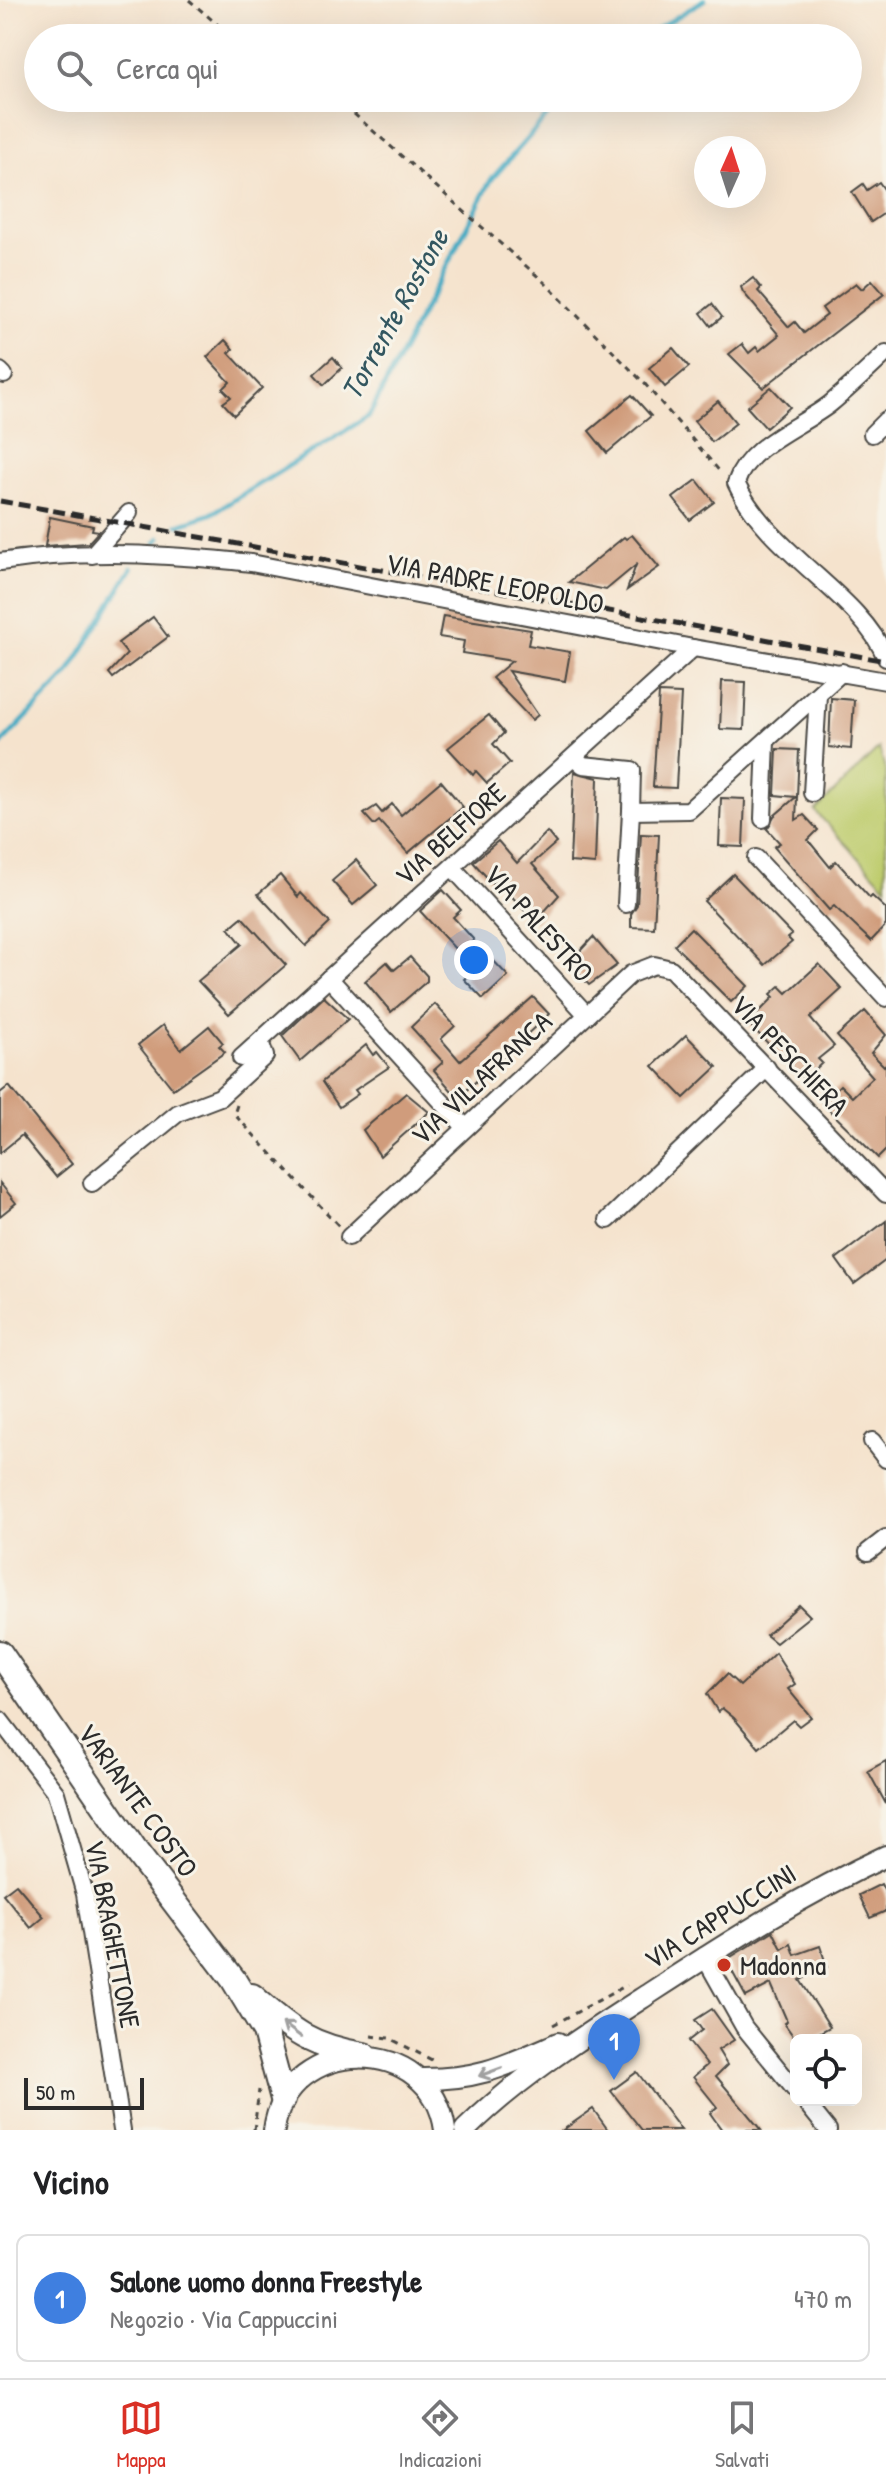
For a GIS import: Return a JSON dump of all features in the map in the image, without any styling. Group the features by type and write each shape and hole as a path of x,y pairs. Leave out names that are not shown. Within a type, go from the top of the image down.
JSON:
{"highway":[{"name":"VARIANTE COSTO","path":"0,1653 134,1849 233,1979"},
{"path":"233,1979 303,2039 328,2049 364,2046"},
{"path":"233,1979 265,2032 283,2099"}],"main road":[{"name":"VIA CAPPUCCINI","path":"465,2130 489,2106 588,2031 704,1956 828,1884 886,1856"},
{"name":"VIA CAPPUCCINI","path":"419,2079 466,2079 484,2075 588,2031"},
{"path":"274,2130 283,2099 298,2080 317,2066 364,2046 419,2079 434,2097 445,2130"}],"street":[{"path":"886,353 829,404 759,451 740,471 736,483 752,509 782,546 877,638 886,658"},
{"path":"872,434 886,420"},
{"path":"92,555 129,513"},
{"name":"VIA PADRE LEOPOLDO","path":"0,562 92,555 182,555 251,563 693,648 886,681"},
{"name":"VIA BELFIORE","path":"241,1058 693,648"},
{"path":"631,811 689,810 842,672"},
{"path":"812,793 818,695"},
{"path":"763,819 766,741"},
{"path":"574,757 583,765 632,770 626,904"},
{"path":"756,858 886,998"},
{"name":"VIA PALESTRO","path":"452,867 587,1015"},
{"name":"VIA VILLAFRANCA","path":"349,1237 631,974 654,965"},
{"name":"VIA PESCHIERA","path":"654,965 671,969 885,1191"},
{"path":"329,978 465,1127"},
{"path":"92,1183 178,1113 220,1097 241,1082 265,1056 260,1041"},
{"path":"608,1220 767,1068"},
{"path":"872,1441 886,1459"},
{"path":"868,1552 886,1538"},
{"name":"VIA BRAGHETTONE","path":"0,1720 56,1793 85,1894 122,2130"},
{"path":"704,1956 744,2027 790,2084"},
{"path":"809,2106 828,2130"}],"path":[{"path":"189,0 217,24"},
{"path":"352,112 544,282 645,384 716,469 736,483"},
{"path":"241,1082 234,1114 349,1237"},
{"path":"546,2029 639,1978 650,1993"},
{"path":"364,2046 389,2038 443,2065"},
{"path":"254,2130 261,2081"}],"green space":[{"path":"879,748 886,772 886,887 815,811"}],"building":[{"path":"879,182 886,192 886,212 871,222 852,192 863,184 867,190"},
{"path":"753,278 761,288 758,291 789,327 795,322 804,333 827,315 822,308 856,283 862,289 872,280 884,294 763,388 729,354 742,344 749,353 756,347 759,351 779,335 743,292 741,287"},
{"path":"712,304 722,317 711,326 701,313"},
{"path":"225,340 233,349 229,353 262,388 234,415 223,403 231,397 223,389 230,382 207,357"},
{"path":"673,348 689,367 665,387 649,368"},
{"path":"333,357 342,368 324,385 314,374"},
{"path":"771,387 790,407 766,428 747,407"},
{"path":"632,395 651,416 607,453 589,431"},
{"path":"718,401 736,423 712,442 694,421"},
{"path":"697,480 714,502 690,520 673,498"},
{"path":"50,517 93,526 92,530 99,531 88,543 45,546"},
{"path":"632,535 659,567 627,590 636,565 606,590 569,582 624,537 626,539"},
{"path":"443,616 531,630 528,645 570,652 565,681 508,671 538,715 532,720 492,678 512,661 462,653 464,641 439,637"},
{"path":"153,617 168,637 113,678 109,673 127,654 118,643"},
{"path":"722,681 746,682 744,730 720,729"},
{"path":"659,693 681,694 676,788 653,787"},
{"path":"831,698 854,700 851,749 829,747"},
{"path":"489,715 504,733 493,744 510,763 487,783 476,771 473,775 448,748"},
{"path":"777,749 799,750 796,820 804,815 818,830 808,840 830,867 836,861 870,898 872,896 886,909 886,925 871,941 834,906 829,910 774,847 780,843 767,829 774,816 796,797 775,795"},
{"path":"574,772 598,778 595,864 570,862"},
{"path":"441,781 463,807 408,853 379,821 374,825 364,814 376,806 382,813 392,804 401,815"},
{"path":"721,798 745,799 743,847 719,846"},
{"path":"547,832 556,843 532,864 559,895 535,922 497,880 493,884 473,862 498,841 517,863"},
{"path":"641,834 659,835 654,928 631,927 631,914 637,905"},
{"path":"356,860 377,885 353,905 332,881"},
{"path":"733,874 792,935 788,938 792,942 765,965 704,901"},
{"path":"280,875 298,897 301,893 330,923 306,946 258,894"},
{"path":"443,890 461,910 453,917 474,940 459,953 420,911"},
{"path":"242,917 286,965 229,1014 198,981 242,944 229,928"},
{"path":"691,928 748,986 731,1002 674,945"},
{"path":"593,937 617,965 589,985 569,963"},
{"path":"489,956 508,976 483,999 464,979"},
{"path":"410,957 427,976 427,981 391,1012 365,981 387,962 394,970"},
{"path":"819,964 842,989 810,1018 834,1046 818,1059 822,1063 804,1080 748,1023 774,997 771,994 780,986 787,993"},
{"path":"324,997 348,1019 300,1061 282,1036"},
{"path":"533,997 549,1014 458,1098 434,1070 443,1062 411,1027 435,1004 455,1026 441,1039 460,1061"},
{"path":"865,1011 886,1035 871,1053 884,1066 886,1064 886,1150 878,1158 822,1103 840,1085 852,1097 873,1077 837,1036"},
{"path":"163,1025 181,1049 209,1026 223,1043 219,1046 225,1052 173,1089 138,1045"},
{"path":"686,1035 717,1067 684,1098 653,1066"},
{"path":"366,1045 373,1055 377,1052 389,1067 355,1090 358,1094 339,1107 322,1082"},
{"path":"9,1086 72,1164 56,1177 22,1135 0,1153 0,1093"},
{"path":"406,1093 429,1112 380,1156 363,1130"},
{"path":"0,1183 16,1203 0,1216"},
{"path":"886,1221 886,1260 854,1284 836,1259"},
{"path":"799,1605 810,1616 776,1643 766,1635"},
{"path":"775,1653 795,1684 788,1689 811,1717 799,1726 793,1720 759,1748 734,1718 722,1708 718,1712 707,1694 727,1674 740,1686"},
{"path":"886,1761 886,1804 868,1771"},
{"path":"16,1884 44,1917 31,1928 3,1894"},
{"path":"881,1884 886,1894 886,1911 870,1918 859,1895"},
{"path":"773,1931 782,1949 791,1944 795,1955 820,1946 827,1967 800,1980 830,2027 817,2034 792,2034 784,2023 787,2021 771,1984 746,1997 726,1960"},
{"path":"712,2009 734,2040 718,2050 727,2065 716,2076 761,2130 722,2130 710,2113 717,2107 693,2077 707,2065 688,2041 702,2030 695,2020"},
{"path":"637,2072 681,2130 642,2130 611,2091"},
{"path":"593,2109 608,2130 563,2130"}],"waterway":[{"name":"Torrente Rostone","path":"665,24 704,0"},
{"name":"Torrente Rostone","path":"178,525 211,514 369,416 491,180 551,112"},
{"name":"Torrente Rostone","path":"156,542 160,538"},
{"name":"Torrente Rostone","path":"0,745 68,674 132,568"}],"railway":[{"path":"0,501 886,661"}],"place":[{"name":"Madonna","path":"724,1965"},
{"name":"Salone uomo donna Freestyle","path":"614,2080"}]}
